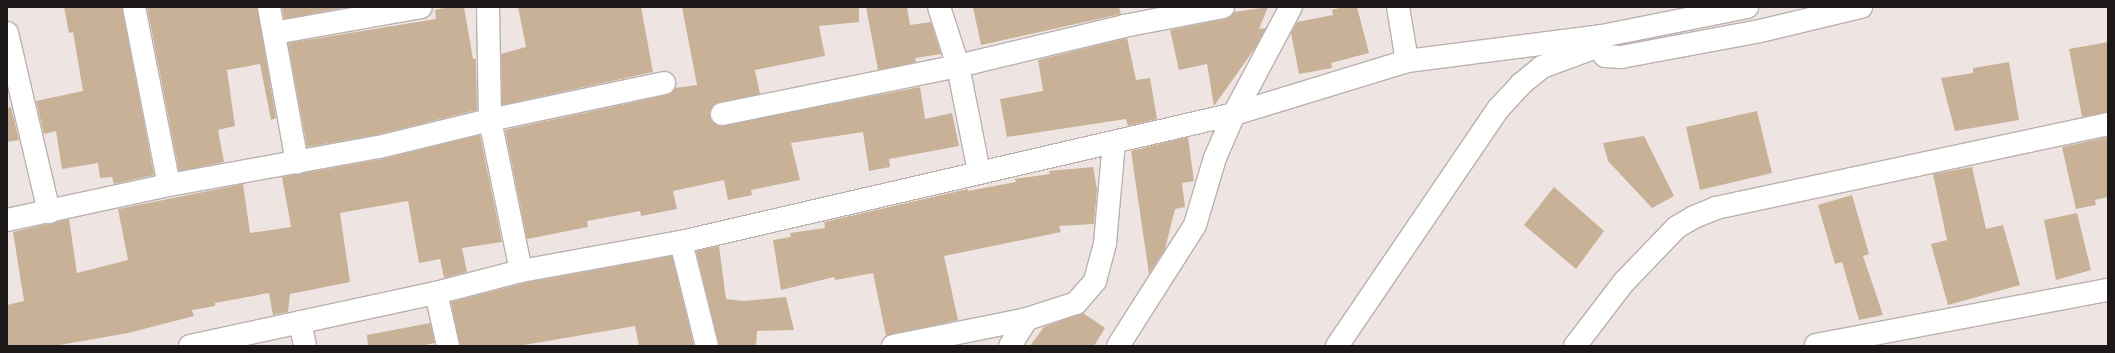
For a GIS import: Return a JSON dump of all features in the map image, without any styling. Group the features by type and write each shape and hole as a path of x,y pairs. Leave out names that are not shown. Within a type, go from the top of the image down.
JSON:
{"street":[{"path":"134,7 169,185"},
{"path":"269,7 297,162"},
{"path":"274,33 421,7"},
{"path":"488,7 490,120 521,271"},
{"path":"939,7 958,66 979,172"},
{"path":"722,114 958,66 1124,26 1223,7"},
{"path":"1118,346 1195,225 1215,158 1234,114 1291,7"},
{"path":"1398,7 1407,61"},
{"path":"190,346 436,293 521,271 681,242 1234,114 1407,61 1601,41 1747,7"},
{"path":"1601,41 1605,56 1621,58 1760,31 1861,7"},
{"path":"7,32 50,212"},
{"path":"1338,346 1498,108 1521,84 1542,67 1601,41"},
{"path":"7,220 50,212 169,185 378,147 490,120 664,83"},
{"path":"1575,346 1624,282 1677,227 1709,211 2108,124"},
{"path":"892,346 1027,320 1076,303 1095,280 1105,243 1114,142"},
{"path":"681,242 707,346"},
{"path":"1816,345 2108,290"},
{"path":"436,293 448,346"},
{"path":"1010,346 1027,320"},
{"path":"300,322 305,346"}],"building":[{"path":"64,7 122,7 154,175 114,184 112,177 100,178 98,163 62,169 56,131 44,134 36,101 83,91 73,32 69,33"},
{"path":"147,7 257,7 276,118 271,120 260,64 227,70 235,126 218,130 224,162 179,171"},
{"path":"282,7 348,7 284,19"},
{"path":"449,7 464,7 473,59 476,59 477,110 376,135 307,147 288,43 436,19 435,10"},
{"path":"518,7 641,7 653,72 502,105 501,54 526,47"},
{"path":"682,7 859,7 859,22 819,26 825,56 755,70 760,94 714,104 710,116 718,126 920,87 925,119 952,113 959,146 889,159 890,167 869,171 863,132 791,143 800,180 751,190 752,195 728,200 724,180 673,191 677,209 641,216 640,211 587,221 588,227 527,239 505,130 667,95 675,88 697,85"},
{"path":"866,7 907,7 910,25 931,22 941,54 915,58 916,62 878,70"},
{"path":"973,7 1119,7 1121,14 981,45"},
{"path":"1268,7 1259,29 1266,28 1255,48 1214,106 1207,64 1179,70 1170,30 1225,19 1234,12"},
{"path":"1343,7 1357,7 1369,53 1331,63 1332,68 1299,74 1291,33 1297,22 1333,15 1332,10"},
{"path":"1127,38 1136,80 1150,78 1157,119 1128,126 1126,119 1007,137 1000,99 1043,91 1038,60"},
{"path":"2108,42 2108,112 2082,117 2069,49"},
{"path":"2009,62 2019,120 1955,131 1941,78 1973,73 1973,68"},
{"path":"11,107 19,140 7,142 7,108"},
{"path":"1757,111 1772,173 1700,190 1686,127"},
{"path":"480,135 502,242 462,248 467,272 444,278 440,259 419,263 408,201 340,213 350,282 290,294 288,312 273,315 269,293 215,303 215,306 192,310 194,316 128,333 54,346 7,346 7,305 24,301 13,232 69,219 77,273 128,260 118,209 243,184 250,233 291,227 282,177 382,159"},
{"path":"1644,136 1674,196 1652,208 1608,161 1603,143"},
{"path":"1188,137 1194,181 1182,183 1185,207 1175,209 1165,249 1149,274 1131,151"},
{"path":"2108,137 2108,197 2095,200 2096,205 2076,209 2062,147"},
{"path":"1093,167 1097,189 1094,224 1059,226 1061,232 944,256 958,320 886,336 873,273 835,280 834,277 781,290 773,240 791,237 790,233 825,228 824,222 968,189 968,191 1016,182 1015,179 1050,174 1049,171"},
{"path":"1972,167 1986,229 2003,225 2020,285 1948,305 1931,244 1947,240 1933,174"},
{"path":"1554,187 1604,231 1576,269 1524,225"},
{"path":"1852,195 1869,254 1863,256 1883,315 1859,320 1842,262 1835,264 1818,205"},
{"path":"2077,213 2091,270 2056,280 2044,220"},
{"path":"719,246 726,299 744,301 786,297 794,330 757,331 756,346 719,346 696,251"},
{"path":"672,256 694,346 639,346 635,326 518,346 460,346 451,302 524,283"},
{"path":"1083,313 1105,328 1094,346 1030,346 1044,327"},
{"path":"430,323 435,343 420,346 368,346 367,335"}]}
